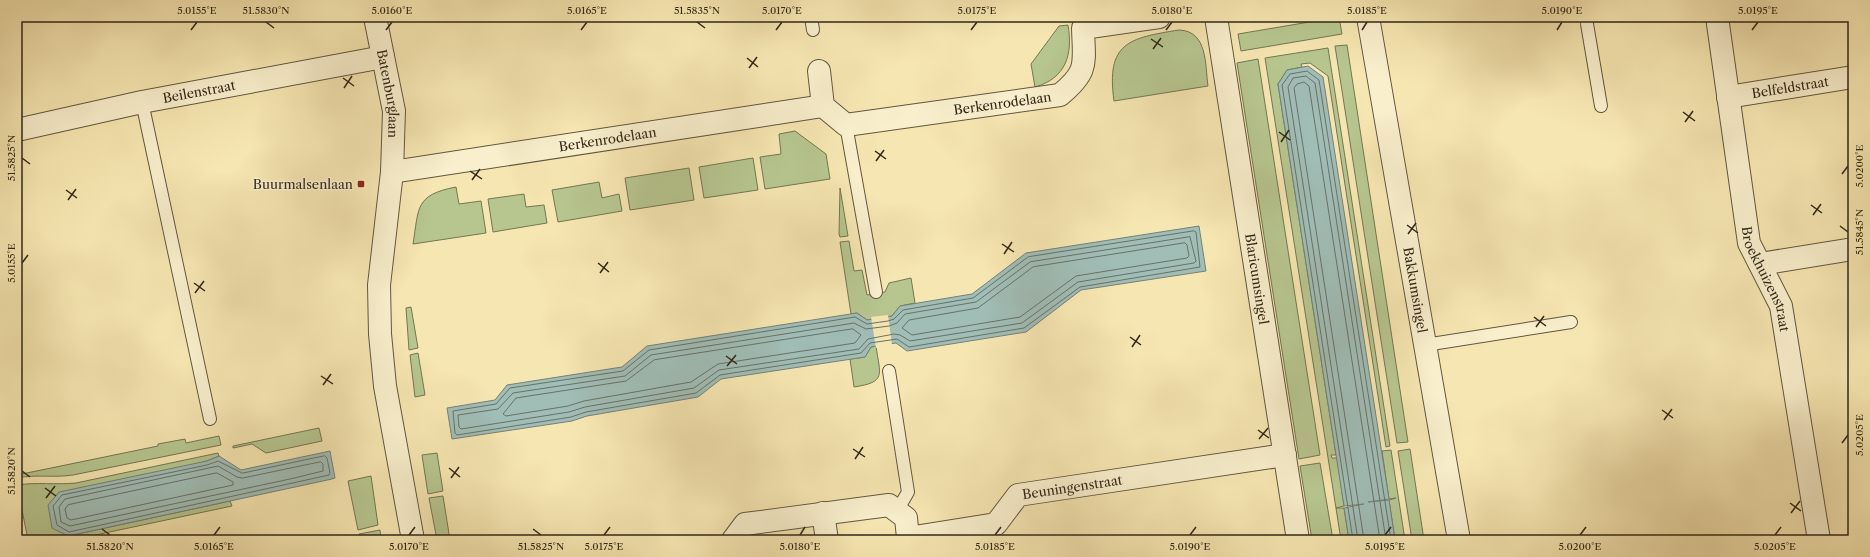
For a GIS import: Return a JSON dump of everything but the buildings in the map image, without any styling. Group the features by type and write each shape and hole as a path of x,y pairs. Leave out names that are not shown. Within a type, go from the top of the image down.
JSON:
{"street":[{"name":"Batenburglaan","path":"375,17 394,111 392,172"},
{"name":"Berkenrodelaan","path":"846,125 1060,96 1075,83 1084,66 1082,23 1159,17"},
{"name":"Blaricumsingel","path":"1216,17 1298,540"},
{"name":"Bakkumsingel","path":"1368,17 1459,540"},
{"name":"Broekhuizenstraat","path":"1716,17 1749,243 1781,306 1819,540"},
{"name":"Beilenstraat","path":"17,130 142,102 383,57"},
{"path":"819,71 823,106 846,125"},
{"name":"Belfeldstraat","path":"1728,97 1853,77"},
{"name":"Berkenrodelaan","path":"392,172 823,106"},
{"path":"392,172 379,286 380,334 386,386 413,540"},
{"path":"1760,264 1853,249"},
{"name":"Beuningenstraat","path":"897,511 906,518 908,538 996,524 1018,496 1285,455"},
{"path":"732,540 745,524 889,505 897,511"},
{"path":"823,513 827,540"}],"lane":[{"path":"811,17 813,30"},
{"path":"1587,24 1601,106"},
{"path":"142,102 210,419"},
{"path":"846,125 876,292"},
{"path":"1425,345 1571,322"},
{"path":"889,371 908,492 897,511"}],"green space":[{"path":"1339,17 1342,34 1241,51 1238,34"},
{"path":"1068,25 1069,46 1065,64 1054,78 1035,87 1031,64 1059,26"},
{"path":"1179,30 1188,32 1195,36 1200,43 1205,59 1208,86 1114,101 1112,82 1114,67 1118,55 1124,47 1146,36"},
{"path":"1347,45 1408,442 1397,443 1335,46"},
{"path":"1328,48 1390,446 1386,447 1328,76 1310,63 1301,64 1302,67 1287,70 1278,84 1336,455 1331,455 1332,458 1337,458 1344,506 1336,508 1344,508 1349,540 1341,540 1265,58"},
{"path":"1258,59 1320,455 1299,459 1237,63"},
{"path":"795,131 826,154 830,179 765,189 760,157 781,154 779,134"},
{"path":"753,158 758,190 704,198 699,167"},
{"path":"689,168 694,200 630,210 625,178"},
{"path":"599,182 602,198 619,194 622,211 558,222 552,190"},
{"path":"456,187 459,204 481,201 486,233 413,244 416,221 421,205 433,194"},
{"path":"840,188 848,236 840,237 839,234"},
{"path":"524,194 526,207 544,205 547,223 493,232 488,199"},
{"path":"849,241 854,271 862,270 867,295 885,292 889,283 911,278 915,303 900,306 892,316 867,320 857,313 851,314 840,242"},
{"path":"411,307 418,348 409,350 406,308"},
{"path":"876,346 879,376 872,383 854,387 850,359 865,357 871,347"},
{"path":"418,353 425,395 415,397 410,355"},
{"path":"319,428 322,441 266,453 252,444 233,448 233,446"},
{"path":"219,436 221,445 73,475 31,476 17,478 17,475 158,446 158,444 185,439 186,443"},
{"path":"1410,449 1424,540 1412,540 1398,451"},
{"path":"1391,450 1405,540 1395,540 1389,500 1396,498 1389,499 1382,451"},
{"path":"218,453 219,456 207,461 50,508 53,526 68,536 230,501 232,506 72,540 66,540 66,537 49,540 28,540 17,485 76,483"},
{"path":"437,453 443,491 428,494 422,455"},
{"path":"1320,463 1333,540 1312,540 1300,466"},
{"path":"371,476 378,525 358,530 348,481"},
{"path":"443,496 450,540 437,540 429,498"},
{"path":"380,530 381,540 360,540 359,534"}],"water":[{"path":"1308,66 1323,77 1389,499 1368,502 1389,500 1395,540 1349,540 1344,508 1364,504 1344,506 1278,84 1287,70"},
{"path":"1199,226 1206,271 1081,290 1026,332 907,351 896,343 871,347 865,357 721,379 698,397 587,416 572,421 452,439 447,408 495,400 507,385 622,367 647,346 857,313 867,320 892,316 900,306 972,294 1026,253"},
{"path":"330,451 335,478 332,479 68,536 52,528 48,505 59,492 207,461 219,456 241,470"}],"pier":[{"path":"888,315 892,345 876,348 871,317"}],"place":[{"name":"Buurmalsenlaan","path":"361,184"}]}
